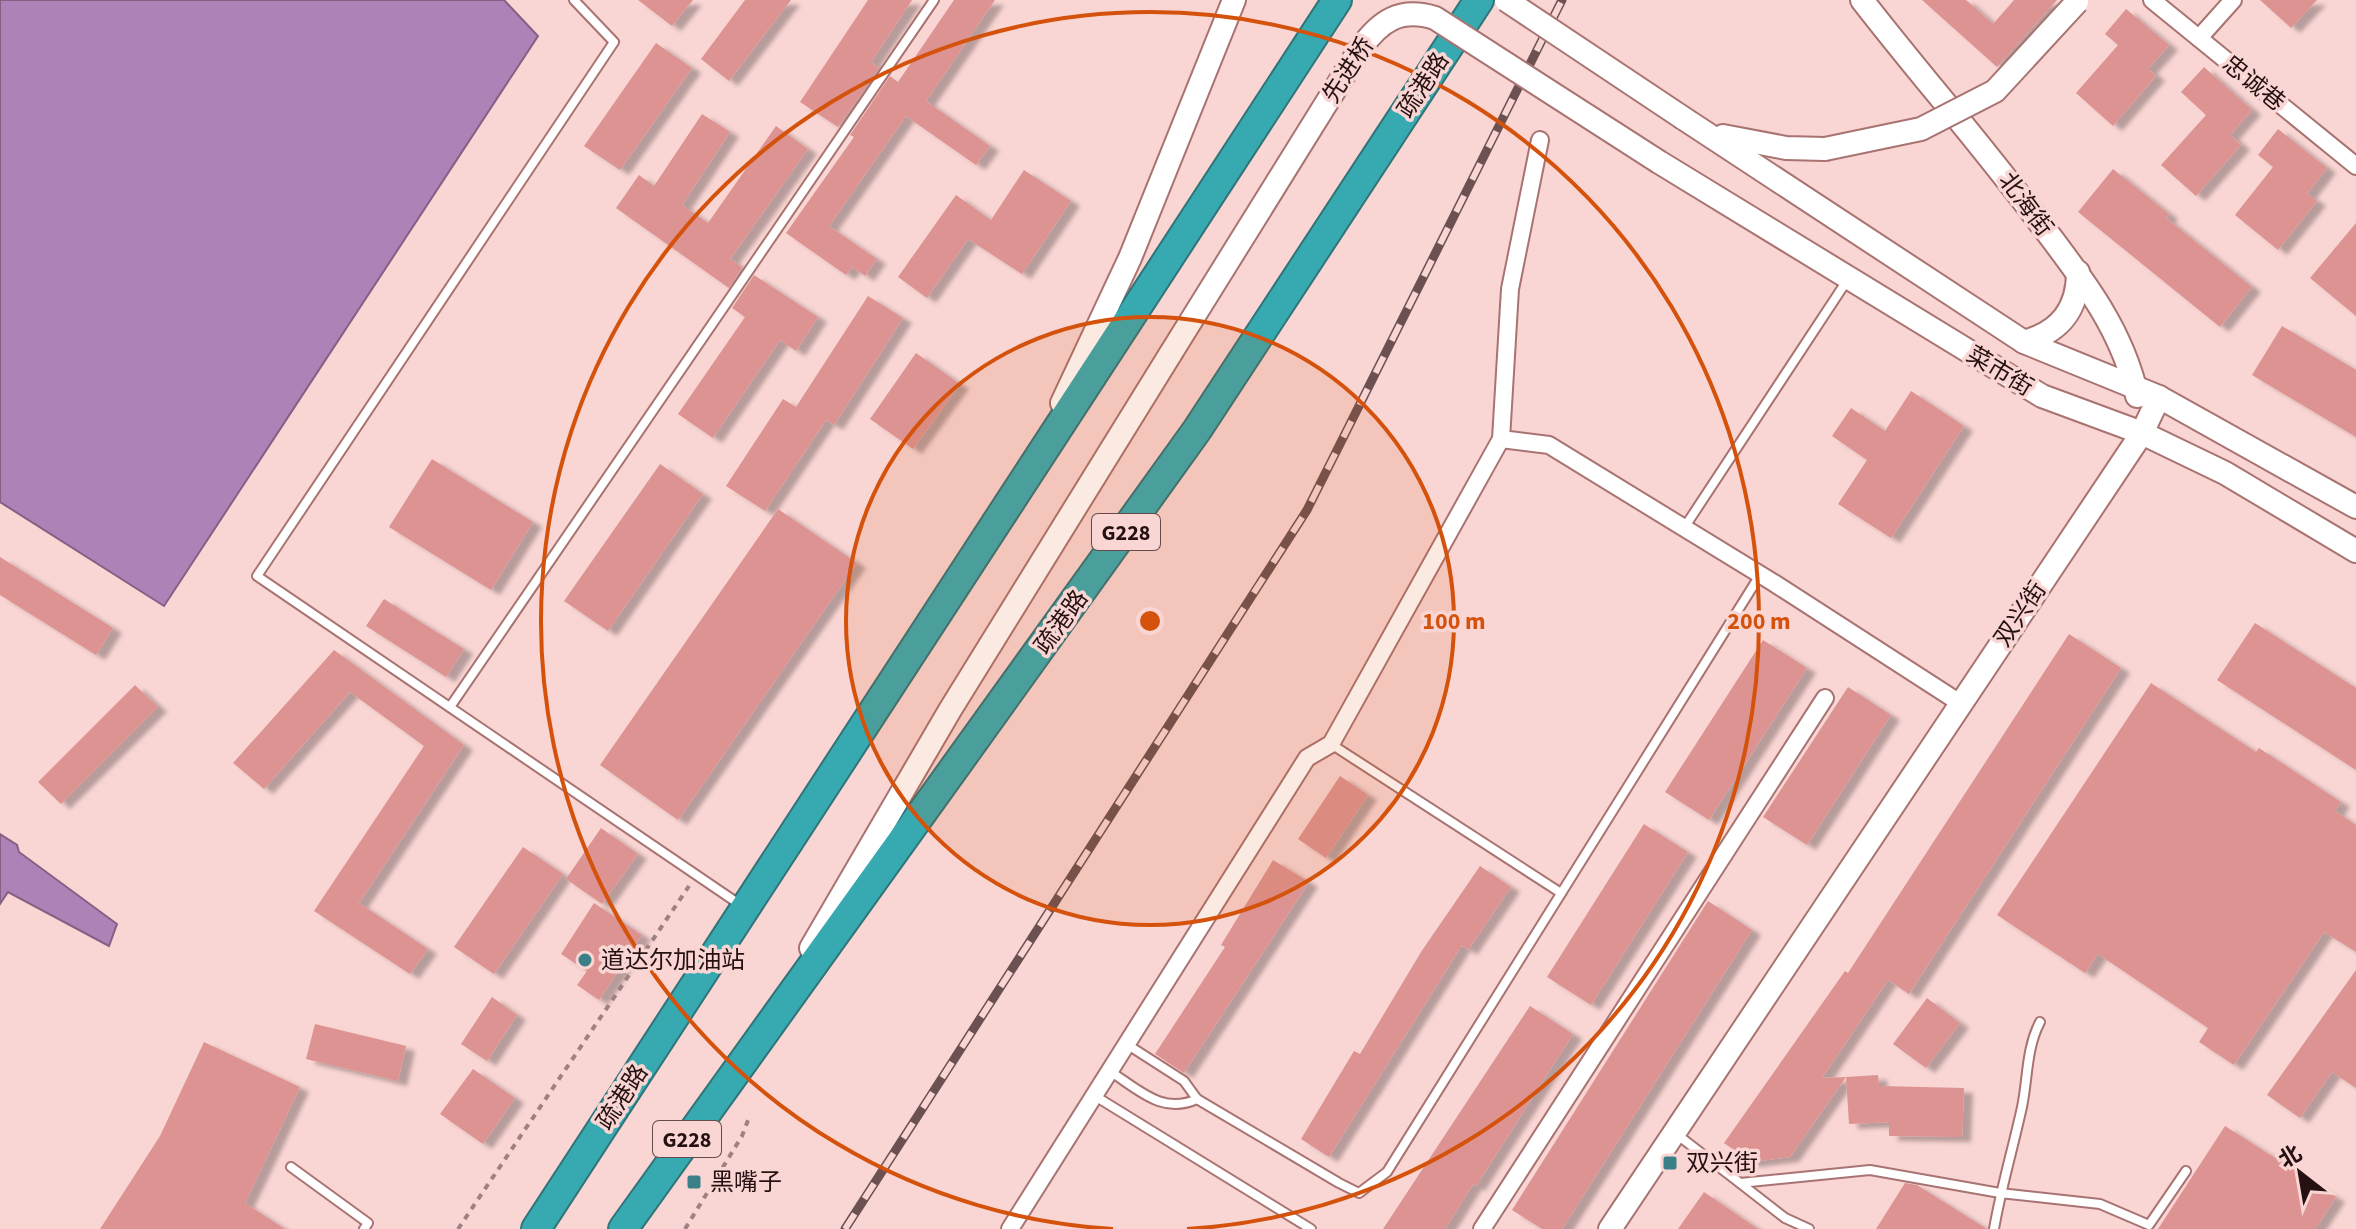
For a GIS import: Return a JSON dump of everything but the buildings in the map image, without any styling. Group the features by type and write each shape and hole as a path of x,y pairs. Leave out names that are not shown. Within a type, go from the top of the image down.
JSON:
{"highway":[{"name":"疏港路","path":"536,1229 1337,0"},
{"name":"疏港路","path":"623,1229 1197,430 1479,0"}],"main road":[{"path":"1026,476 1124,271 1234,0"},
{"name":"菜市街","path":"1506,0 2024,342 2135,385 2356,507"},
{"name":"北海街","path":"1862,0 1991,157 2078,272 2110,320 2135,385 2142,433"},
{"path":"1703,130 1745,143 1825,149 1921,129 1995,91 2078,1"},
{"name":"先进桥","path":"752,1050 950,710 1360,49 1386,19 1402,13 1435,18 1659,162"},
{"name":"菜市街","path":"1659,162 2042,396 2142,433 2225,473 2356,551"},
{"path":"2024,342 2044,336 2070,310 2078,295 2078,272"},
{"name":"双兴街","path":"1610,1229 2142,433 2159,397"}],"street":[{"name":"忠诚巷","path":"2152,0 2356,166"},
{"path":"2199,38 2233,0"},
{"path":"1010,1229 1307,758 1331,744 1501,439 1510,289 1540,140"},
{"path":"1501,439 1549,445 1760,574 1960,703"},
{"path":"1482,1229 1825,698"}],"lane":[{"path":"574,0 614,42 257,576 745,908"},
{"path":"450,707 934,0"},
{"path":"1684,528 1848,278"},
{"path":"1128,1045 1184,1081 1197,1099 1359,1193 1387,1172 1760,574"},
{"path":"1331,744 1561,893"},
{"path":"1994,1229 2022,1106 2031,1040 2040,1022"},
{"path":"1111,1072 1162,1105 1182,1106 1197,1099"},
{"path":"1095,1096 1311,1229"},
{"path":"1674,1132 1785,1218 1809,1229"},
{"path":"291,1167 368,1223 364,1229"},
{"path":"1740,1183 1870,1170 2000,1193 2100,1204 2149,1225 2186,1171"}],"path":[{"path":"458,1229 696,874"},
{"path":"685,1229 742,1136 750,1115"}],"shaded area":[{"path":"0,0 504,0 538,36 164,606 0,502"},
{"path":"0,834 17,845 19,852 117,924 109,946 8,892 0,904"}],"railway":[{"path":"845,1229 1307,510 1562,0"}],"place":[{"name":"道达尔加油站","path":"585,960"},
{"name":"双兴街","path":"1670,1163"},
{"name":"黑嘴子","path":"694,1182"}]}
